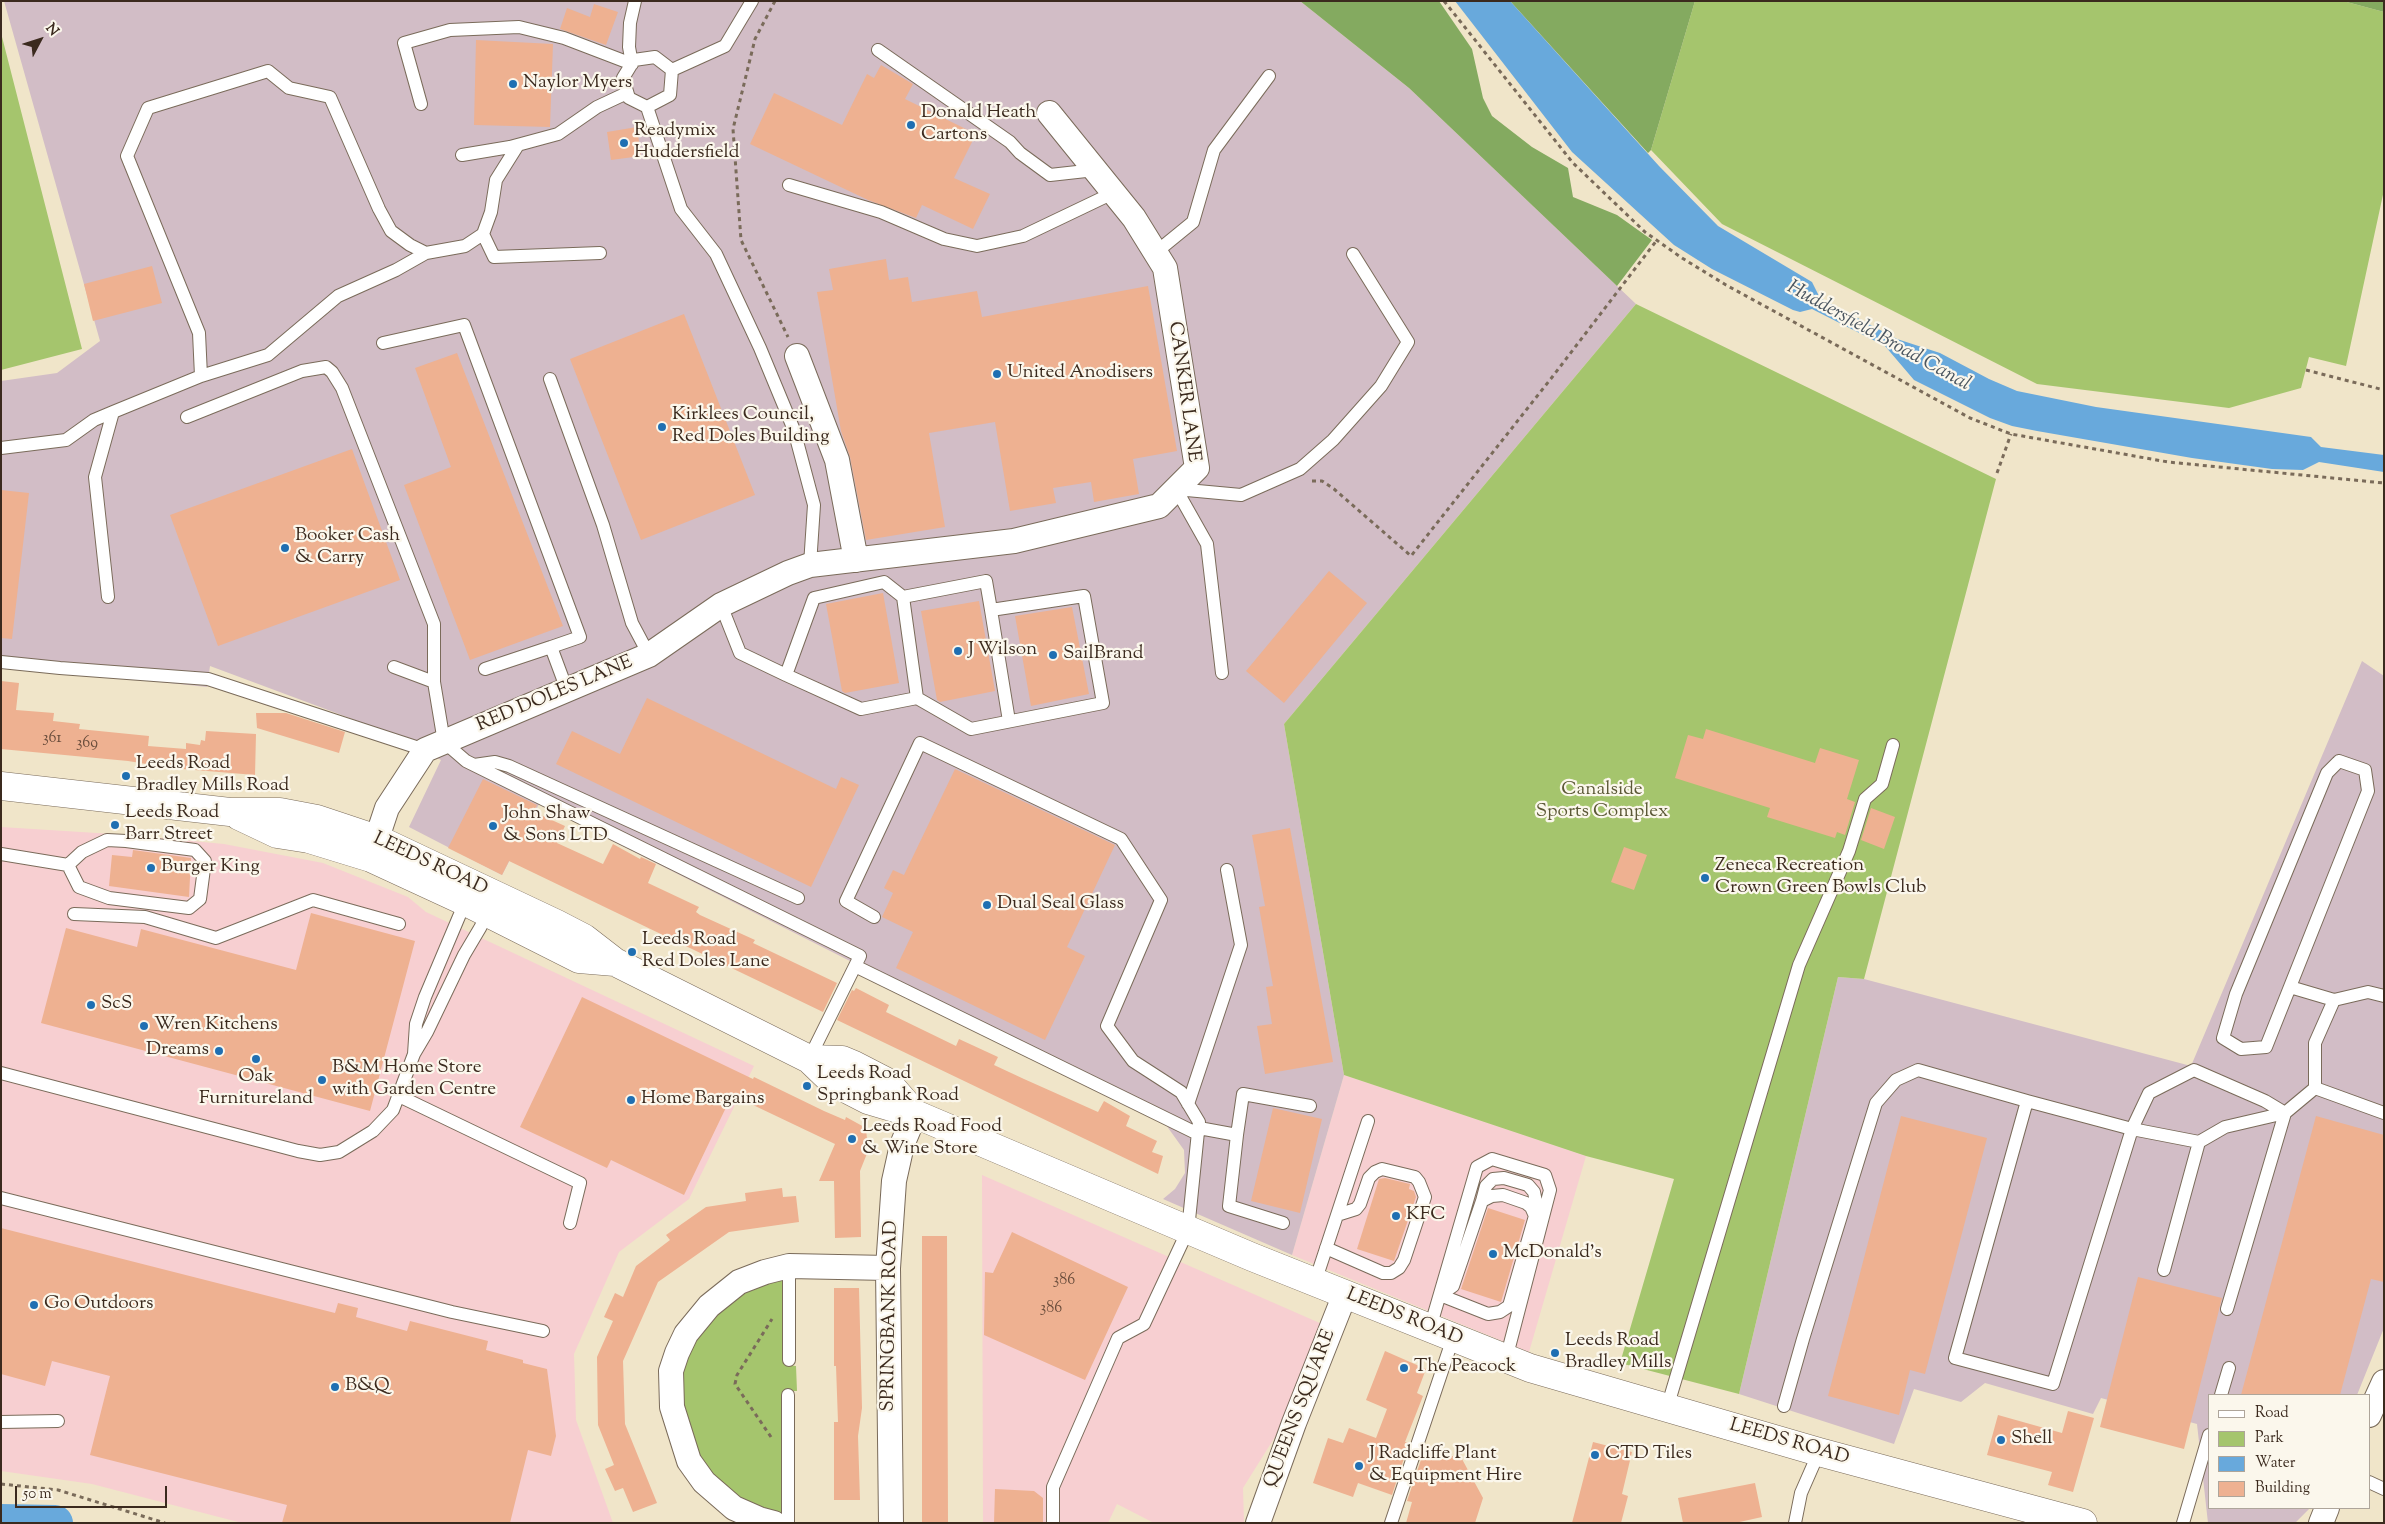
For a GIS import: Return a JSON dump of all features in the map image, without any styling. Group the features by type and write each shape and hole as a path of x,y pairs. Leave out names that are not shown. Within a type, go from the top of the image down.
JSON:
{"main road":[{"name":"LEEDS ROAD","path":"1,786 230,812 280,812 300,816 374,848 478,901 584,938 615,962 809,1059 842,1060 854,1065 887,1082 915,1114 1188,1230 1530,1368 1819,1452 2083,1523"}],"street":[{"name":"CANKER LANE","path":"799,569 856,560 1014,541 1159,506 1196,468 1165,268 1134,218 1049,113"},
{"path":"797,356 837,460 856,560"},
{"name":"RED DOLES LANE","path":"435,746 649,655 721,605 799,569"},
{"path":"374,848 387,808 435,746"},
{"name":"SPRINGBANK ROAD","path":"891,1523 888,1268 894,1181 902,1145 915,1114"},
{"path":"774,1523 759,1520 734,1508 704,1482 689,1461 672,1407 671,1371 686,1334 709,1306 739,1282 765,1272 789,1266 888,1268"},
{"name":"QUEENS SQUARE","path":"1258,1522 1294,1423 1345,1294"},
{"path":"2370,1413 2384,1382"},
{"path":"2321,1523 2327,1509"}],"lane":[{"path":"632,64 629,47 630,23 635,1"},
{"path":"672,70 725,46 752,1"},
{"path":"422,104 404,43 450,30 519,27 564,38 632,64"},
{"path":"878,50 1010,142 1020,153 1050,175 1095,170"},
{"path":"672,70 655,57 634,60 623,78 629,98 648,107 681,209 716,254 760,348 794,430 814,505 799,569"},
{"path":"648,107 670,95 672,70"},
{"path":"201,376 199,333 126,156 148,108 268,71 288,88 330,97 379,209 392,231 410,245 426,253"},
{"path":"1155,253 1193,222 1214,150 1269,76"},
{"path":"462,155 518,145 558,134 597,107 627,93"},
{"path":"1,448 66,440 94,420 113,412 201,376 268,356 338,296 396,270 426,253 465,246 484,234 491,212 496,180 518,145"},
{"path":"789,185 881,212 944,239 977,246 1023,236 1113,193"},
{"path":"484,234 494,257 600,253"},
{"path":"1176,489 1241,494 1300,469 1333,440 1382,386 1408,342 1353,254"},
{"path":"383,343 464,325 580,637 485,669"},
{"path":"186,417 302,372 326,367 332,372 342,388 434,624 435,746"},
{"path":"550,379 603,525 632,623 649,655"},
{"path":"108,598 95,477 113,412"},
{"path":"1176,489 1207,544 1222,673"},
{"path":"903,597 986,581 1009,721"},
{"path":"786,675 814,598 884,582 903,597 917,698"},
{"path":"721,605 740,653 861,709 917,698 971,729 1103,703 1084,596 991,610"},
{"path":"551,647 567,690"},
{"path":"1,662 208,679 435,746 466,761 860,956 809,1059"},
{"path":"394,667 434,682"},
{"path":"874,917 846,901 920,743 1121,839 1161,900 1107,1026 1133,1061 1181,1092 1199,1122 1188,1230 1144,1324 1118,1338 1053,1487 1053,1523"},
{"path":"1667,1408 1798,965 1849,851 1865,800 1882,784 1893,745"},
{"path":"2339,761 2365,770 2368,791 2290,987 2266,1047 2241,1049 2223,1038 2236,994 2327,773 2339,761"},
{"path":"474,765 495,762 508,766 798,898"},
{"path":"107,840 195,850 205,861 200,899 189,908 109,898 86,890 79,887 68,865 82,852 107,840"},
{"path":"1,854 68,865"},
{"path":"1188,1104 1241,945 1227,870"},
{"path":"74,914 145,917 216,938 313,900 399,924"},
{"path":"1,1073 320,1155 339,1152 373,1131 393,1110 414,1054 427,1032 464,955 478,901"},
{"path":"414,1054 416,1024 425,997 478,901"},
{"path":"855,966 1198,1131 1237,1136"},
{"path":"2290,987 2334,1000 2368,992 2384,996"},
{"path":"2315,1088 2315,1042 2334,1000"},
{"path":"1784,1406 1876,1103 1896,1080 1918,1070 2132,1129 2199,1142 2225,1127 2285,1113 2315,1088"},
{"path":"2027,1101 1955,1358 2053,1384 2132,1129 2149,1093 2194,1070 2265,1100 2285,1113"},
{"path":"2315,1088 2384,1113"},
{"path":"1282,1223 1229,1206 1244,1094 1310,1106"},
{"path":"399,1096 580,1183 570,1223"},
{"path":"2228,1310 2285,1113"},
{"path":"1315,1282 1368,1121"},
{"path":"2164,1270 2199,1142"},
{"path":"1391,1523 1442,1333 1440,1295 1477,1167 1492,1159 1545,1175 1550,1190 1506,1358"},
{"path":"1326,1248 1383,1273 1391,1273 1399,1268 1404,1260 1424,1197 1419,1182 1415,1177 1382,1169 1374,1172 1370,1178 1360,1204 1356,1209 1337,1215"},
{"path":"1440,1295 1453,1286 1482,1201 1492,1196 1503,1195 1526,1203 1531,1207 1535,1216 1509,1306 1514,1327"},
{"path":"1,1198 452,1312 542,1331"},
{"path":"789,1266 789,1360"},
{"path":"1440,1295 1488,1314 1500,1312 1509,1306"},
{"path":"2221,1394 2229,1368"},
{"path":"788,1395 788,1523"},
{"path":"1,1422 58,1421"},
{"path":"2183,1523 2208,1438"},
{"path":"1795,1523 1801,1494 1819,1452"},
{"path":"2370,1482 2384,1489"}],"path":[{"path":"775,1 755,39 733,130 741,240 797,356"},
{"path":"1444,1 1573,163 1657,240 1682,258 1735,290 1970,418 2011,434 2168,462 2384,483"},
{"path":"1303,480 1322,481 1334,489 1411,556 1554,376 1657,240"},
{"path":"2306,370 2384,390"},
{"path":"1997,473 2011,434"},
{"path":"788,1443 772,1439 735,1384 737,1375 780,1305 789,1302"},
{"path":"1,1484 58,1490 165,1523"}],"shaded area":[{"path":"4,1 1300,1 1409,88 1636,304 1284,724 1344,1075 1292,1255 1163,1199 1175,1189 1185,1173 1184,1150 1161,1118 539,804 502,875 409,827 441,760 371,726 210,666 207,687 1,665 1,381 57,373 100,341"},
{"path":"2362,661 2384,676 2384,1328 2357,1394 2208,1394 2208,1509 2309,1509 2295,1523 2208,1523 2197,1424 2101,1398 2093,1414 1985,1383 1961,1402 1914,1389 1894,1444 1739,1394 1838,977 1864,979 2191,1066"},
{"path":"1,827 129,835 224,844 323,863 408,897 426,912 754,1066 689,1199 619,1252 574,1354 576,1420 613,1523 242,1523 92,1484 1,1471"},
{"path":"1344,1075 1586,1156 1529,1352 1292,1255"},
{"path":"982,1175 1322,1324 1288,1416 1243,1488 1244,1523 1154,1523 1117,1504 1108,1523 983,1523"}],"green space":[{"path":"1300,1 1439,1 1472,49 1483,98 1492,116 1532,147 1568,168 1573,197 1617,215 1652,240 1617,286 1409,88"},
{"path":"1510,1 1695,1 1651,150 1648,153"},
{"path":"1695,1 2343,1 2384,12 2384,190 2346,366 2309,357 2301,388 2229,408 2037,384 1722,224 1651,150"},
{"path":"2343,1 2384,1 2384,12"},
{"path":"1,33 82,349 1,370"},
{"name":"Canalside Sports Complex","path":"1636,304 1996,479 1864,979 1838,977 1739,1394 1620,1363 1674,1179 1586,1156 1344,1075 1284,724"},
{"path":"785,1270 785,1365 796,1366 797,1391 785,1391 782,1519 762,1515 709,1481 683,1432 681,1354 711,1309"}],"water":[{"name":"Huddersfield Broad Canal","path":"1455,1 1510,1 1659,166 1718,226 1812,282 1820,298 1897,339 1940,353 1989,379 2017,391 2096,407 2311,437 2321,447 2384,455 2384,472 2319,462 2303,470 2272,469 2192,458 2037,431 2012,426 1990,418 1914,380 1885,346 1812,309 1800,312 1793,310 1712,269 1674,245 1572,152"}],"building":[{"path":"594,4 618,12 606,45 560,29 567,8 590,17"},
{"name":"Naylor Myers","path":"476,40 553,44 550,127 474,125"},
{"path":"881,65 913,84 905,99 976,134 954,178 990,194 973,229 922,205 916,218 868,200 750,144 774,93 842,125 867,74 874,78"},
{"name":"Readymix Huddersfield","path":"637,127 641,156 611,160 607,132"},
{"name":"United Anodisers","path":"886,259 889,280 908,277 912,302 977,291 982,317 1148,286 1177,451 1133,459 1139,494 1094,502 1091,482 1053,488 1056,503 1010,511 995,422 929,433 945,527 866,540 850,457 841,431 817,292 833,290 829,269"},
{"path":"152,266 162,303 93,321 84,284"},
{"name":"Kirklees Council, Red Doles Building","path":"684,314 755,495 641,540 570,359"},
{"path":"457,353 563,626 470,660 404,485 451,467 415,368"},
{"name":"Booker Cash & Carry","path":"352,449 400,580 218,646 170,515"},
{"path":"1,490 29,493 12,639 1,638"},
{"path":"1329,571 1367,603 1284,703 1246,671"},
{"path":"883,593 899,683 845,693 842,691 826,604"},
{"name":"J Wilson","path":"979,601 995,691 940,702 937,700 921,611"},
{"path":"1072,607 1089,694 1031,706 1015,616"},
{"path":"1,681 19,683 16,710 54,713 53,721 80,724 79,729 149,736 148,746 186,749 186,743 200,745 201,740 205,741 206,731 256,734 255,775 171,768 128,761 1,749"},
{"path":"647,698 836,789 841,777 859,785 811,887 556,764 572,731 620,754"},
{"path":"256,713 286,713 345,732 339,753 257,728"},
{"path":"1706,729 1815,763 1820,748 1859,760 1847,799 1855,802 1845,835 1837,832 1835,838 1767,817 1770,808 1675,778 1688,735 1703,739"},
{"name":"Dual Seal Glass","path":"955,769 1115,845 1067,947 1085,956 1045,1040 896,968 913,932 882,917 893,893 884,888 893,870 904,875"},
{"path":"483,779 537,805 534,812 565,826 557,843 603,864 613,844 640,859 641,857 656,864 648,883 699,907 696,912 700,915 755,940 753,943 837,983 823,1012 509,861 502,875 448,848"},
{"path":"1871,808 1895,817 1884,849 1861,840"},
{"path":"1290,828 1333,1062 1265,1074 1257,1026 1272,1024 1266,987 1273,986 1259,907 1265,906 1252,835"},
{"path":"1624,847 1647,855 1634,890 1611,882"},
{"name":"Burger King","path":"133,850 191,858 189,897 109,886 112,855 132,857"},
{"path":"311,913 415,941 370,1111 41,1023 66,928 137,947 141,929 296,970"},
{"path":"856,988 889,1005 886,1012 956,1046 959,1039 998,1057 994,1065 1098,1112 1104,1101 1130,1116 1126,1126 1157,1141 1152,1152 1163,1156 1158,1174 837,1020 852,990 854,991"},
{"name":"Home Bargains","path":"582,997 753,1079 754,1077 824,1111 845,1120 846,1117 866,1128 868,1151 860,1171 861,1237 835,1238 834,1181 819,1181 835,1144 732,1095 684,1195 611,1160 607,1168 520,1127"},
{"path":"1273,1108 1322,1119 1300,1213 1251,1201"},
{"path":"1901,1116 1987,1138 1925,1374 1910,1370 1899,1415 1828,1396"},
{"path":"2316,1116 2384,1135 2384,1282 2371,1279 2340,1394 2241,1394"},
{"name":"KFC","path":"1385,1178 1410,1184 1409,1189 1414,1191 1416,1197 1394,1261 1357,1249 1379,1179"},
{"path":"782,1188 783,1197 796,1196 799,1222 729,1232 658,1282 623,1361 625,1424 657,1503 633,1512 623,1488 615,1491 605,1469 614,1465 598,1425 597,1357 613,1321 604,1317 615,1293 623,1297 636,1266 670,1240 666,1235 706,1207 746,1201 745,1193"},
{"name":"McDonald's","path":"1488,1208 1525,1220 1501,1302 1461,1289"},
{"name":"B&Q","path":"1,1228 335,1313 338,1303 358,1308 356,1317 407,1331 410,1321 488,1341 486,1350 547,1369 556,1436 551,1456 528,1450 510,1523 282,1523 287,1505 90,1455 110,1376 52,1361 45,1386 1,1374"},
{"path":"1012,1232 1128,1287 1085,1380 984,1335 985,1272 993,1273"},
{"path":"922,1236 947,1236 948,1523 922,1523"},
{"path":"2138,1277 2222,1298 2184,1449 2100,1427"},
{"path":"834,1288 859,1288 862,1408 858,1436 860,1500 834,1500 834,1422 838,1422 836,1366 834,1366"},
{"path":"1385,1351 1426,1369 1417,1393 1423,1396 1405,1442 1409,1443 1392,1495 1358,1483 1353,1497 1313,1483 1328,1438 1343,1443 1349,1428 1376,1438 1387,1409 1366,1400"},
{"path":"2068,1411 2094,1418 2073,1492 2048,1485 2052,1472 1987,1455 1998,1415 2062,1433"},
{"path":"1593,1442 1632,1452 1622,1494 1628,1496 1621,1523 1572,1523"},
{"path":"1425,1448 1462,1459 1483,1498 1475,1523 1406,1523 1412,1502 1407,1501"},
{"path":"1755,1483 1762,1517 1735,1523 1683,1523 1678,1498"},
{"path":"995,1489 1034,1491 1043,1498 1043,1523 994,1523"}],"waterway":[{"path":"1,1522 55,1523"}],"place":[{"name":"Naylor Myers","path":"513,84"},
{"name":"Donald Heath Cartons","path":"911,125"},
{"name":"Readymix Huddersfield","path":"624,143"},
{"name":"United Anodisers","path":"997,374"},
{"name":"Kirklees Council, Red Doles Building","path":"662,427"},
{"name":"Booker Cash & Carry","path":"285,548"},
{"name":"J Wilson","path":"958,651"},
{"name":"SailBrand","path":"1053,655"},
{"name":"Leeds Road Bradley Mills Road","path":"126,776"},
{"name":"Leeds Road Barr Street","path":"115,825"},
{"name":"John Shaw & Sons LTD","path":"493,826"},
{"name":"Burger King","path":"151,868"},
{"name":"Zeneca Recreation Crown Green Bowls Club","path":"1705,878"},
{"name":"Dual Seal Glass","path":"987,905"},
{"name":"Leeds Road Red Doles Lane","path":"632,952"},
{"name":"ScS","path":"91,1005"},
{"name":"Wren Kitchens","path":"144,1026"},
{"name":"Dreams","path":"219,1051"},
{"name":"Oak Furnitureland","path":"256,1059"},
{"name":"B&M Home Store with Garden Centre","path":"322,1080"},
{"name":"Leeds Road Springbank Road","path":"807,1086"},
{"name":"Home Bargains","path":"631,1100"},
{"name":"Leeds Road Food & Wine Store","path":"852,1139"},
{"name":"KFC","path":"1396,1216"},
{"name":"McDonald's","path":"1493,1254"},
{"name":"Go Outdoors","path":"34,1305"},
{"name":"Leeds Road Bradley Mills","path":"1555,1353"},
{"name":"The Peacock","path":"1404,1368"},
{"name":"B&Q","path":"335,1387"},
{"name":"Shell","path":"2001,1440"},
{"name":"CTD Tiles","path":"1595,1455"},
{"name":"J Radcliffe Plant & Equipment Hire","path":"1359,1466"}]}
